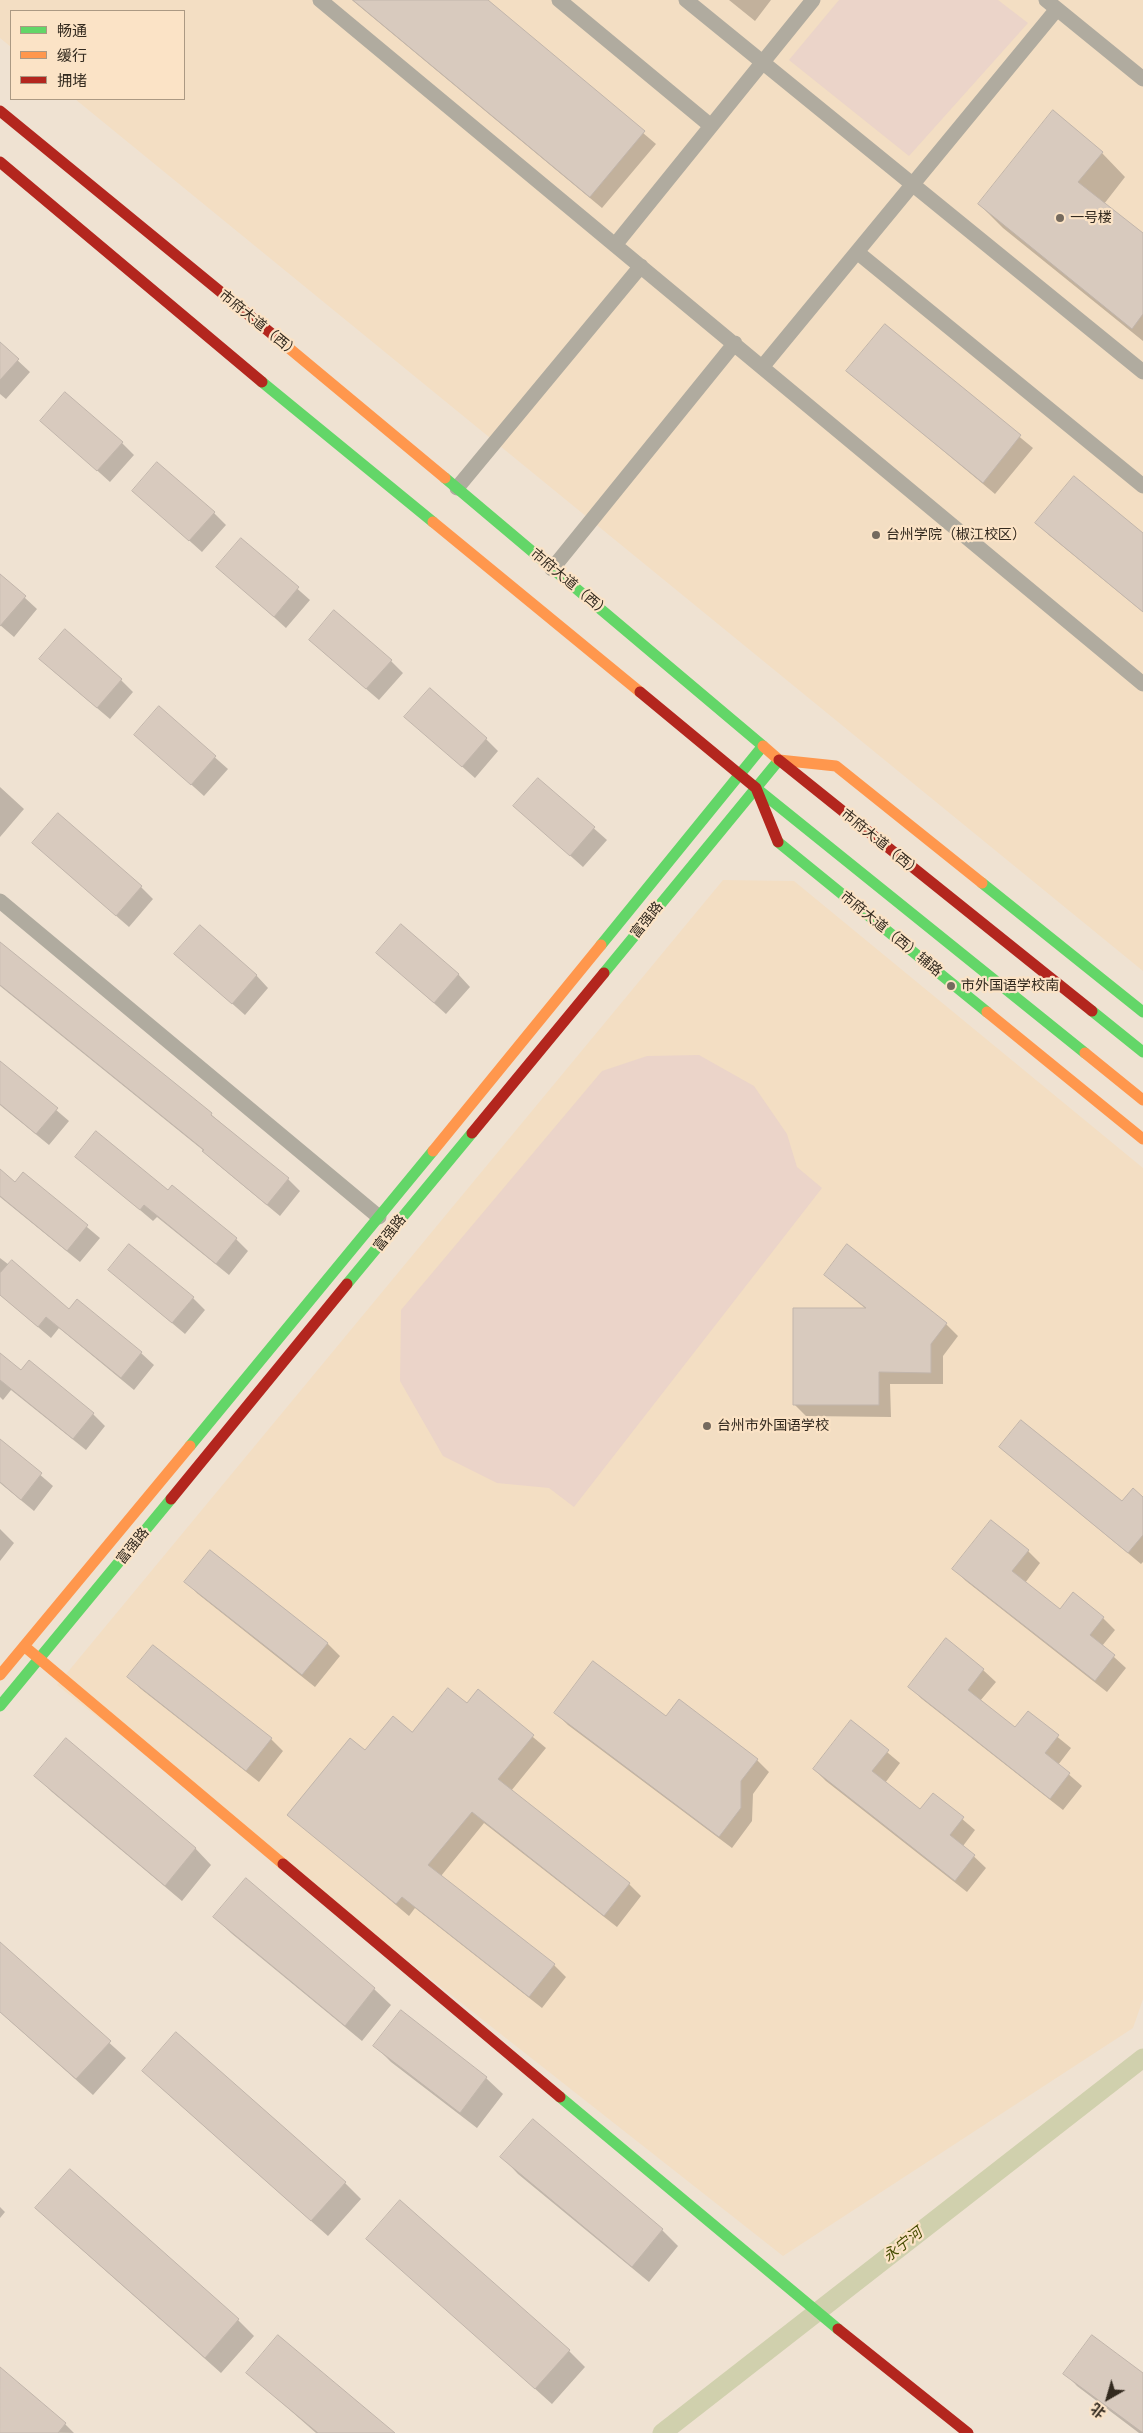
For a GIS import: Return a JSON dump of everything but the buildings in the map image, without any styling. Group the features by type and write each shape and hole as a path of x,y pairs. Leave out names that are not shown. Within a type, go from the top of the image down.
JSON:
{"main road":[{"name":"市府大道（西）","path":"0,111 457,488 762,747 1143,1052"},
{"path":"0,162 296,410 756,788 1143,1100"},
{"name":"富强路","path":"0,1675 379,1217 762,747"},
{"path":"778,760 836,766 1143,1012"},
{"name":"富强路","path":"0,1706 778,760"},
{"name":"市府大道（西）辅路","path":"756,788 777,841 1143,1139"},
{"path":"24,1646 770,2274 968,2433"}],"street":[{"path":"320,0 1143,684"},
{"path":"559,0 712,126"},
{"path":"686,0 761,63 913,184 1143,372"},
{"path":"615,245 813,0"},
{"path":"762,366 913,184 1052,5 1143,79"},
{"path":"857,252 1143,486"},
{"path":"457,488 641,266"},
{"path":"552,569 735,343"},
{"path":"0,901 379,1217"}],"shaded area":[{"name":"台州学院（椒江校区）","path":"0,0 1143,0 1143,971 76,100 185,100 185,10 10,10 10,46 0,38"},
{"path":"839,0 998,0 1028,23 909,156 789,60"},
{"name":"台州市外国语学校","path":"723,880 794,881 1143,1168 1143,1999 1133,2028 783,2256 57,1685"},
{"path":"699,1055 754,1086 787,1134 797,1167 822,1188 574,1507 549,1488 497,1483 443,1456 400,1381 401,1310 602,1071 647,1056"}],"waterway":[{"name":"永宁河","path":"662,2433 1143,2058"}],"traffic: fast":[{"path":"262,382 433,522"},
{"path":"445,478 763,746"},
{"path":"601,945 762,747"},
{"path":"604,973 779,760"},
{"path":"756,788 1085,1053"},
{"path":"778,842 987,1012"},
{"path":"982,883 1143,1012"},
{"path":"1092,1011 1143,1052"},
{"path":"347,1284 472,1133"},
{"path":"190,1446 433,1151"},
{"path":"0,1706 171,1499"},
{"path":"560,2097 838,2329"}],"traffic: slow":[{"path":"272,334 445,478"},
{"path":"433,522 640,692"},
{"path":"763,746 779,760 836,766 982,883"},
{"path":"433,1151 601,945"},
{"path":"987,1012 1143,1139"},
{"path":"1085,1053 1143,1100"},
{"path":"0,1675 190,1446"},
{"path":"24,1646 283,1864"}],"traffic: jam":[{"path":"0,111 272,334"},
{"path":"0,162 262,382"},
{"path":"640,692 756,788 778,842"},
{"path":"779,760 1092,1011"},
{"path":"472,1133 604,973"},
{"path":"171,1499 347,1284"},
{"path":"283,1864 560,2097"},
{"path":"838,2329 968,2433"}],"place":[{"name":"一号楼","path":"1060,218"},
{"name":"台州学院（椒江校区）","path":"876,535"},
{"name":"市外国语学校南","path":"951,986"},
{"name":"台州市外国语学校","path":"707,1426"}]}
